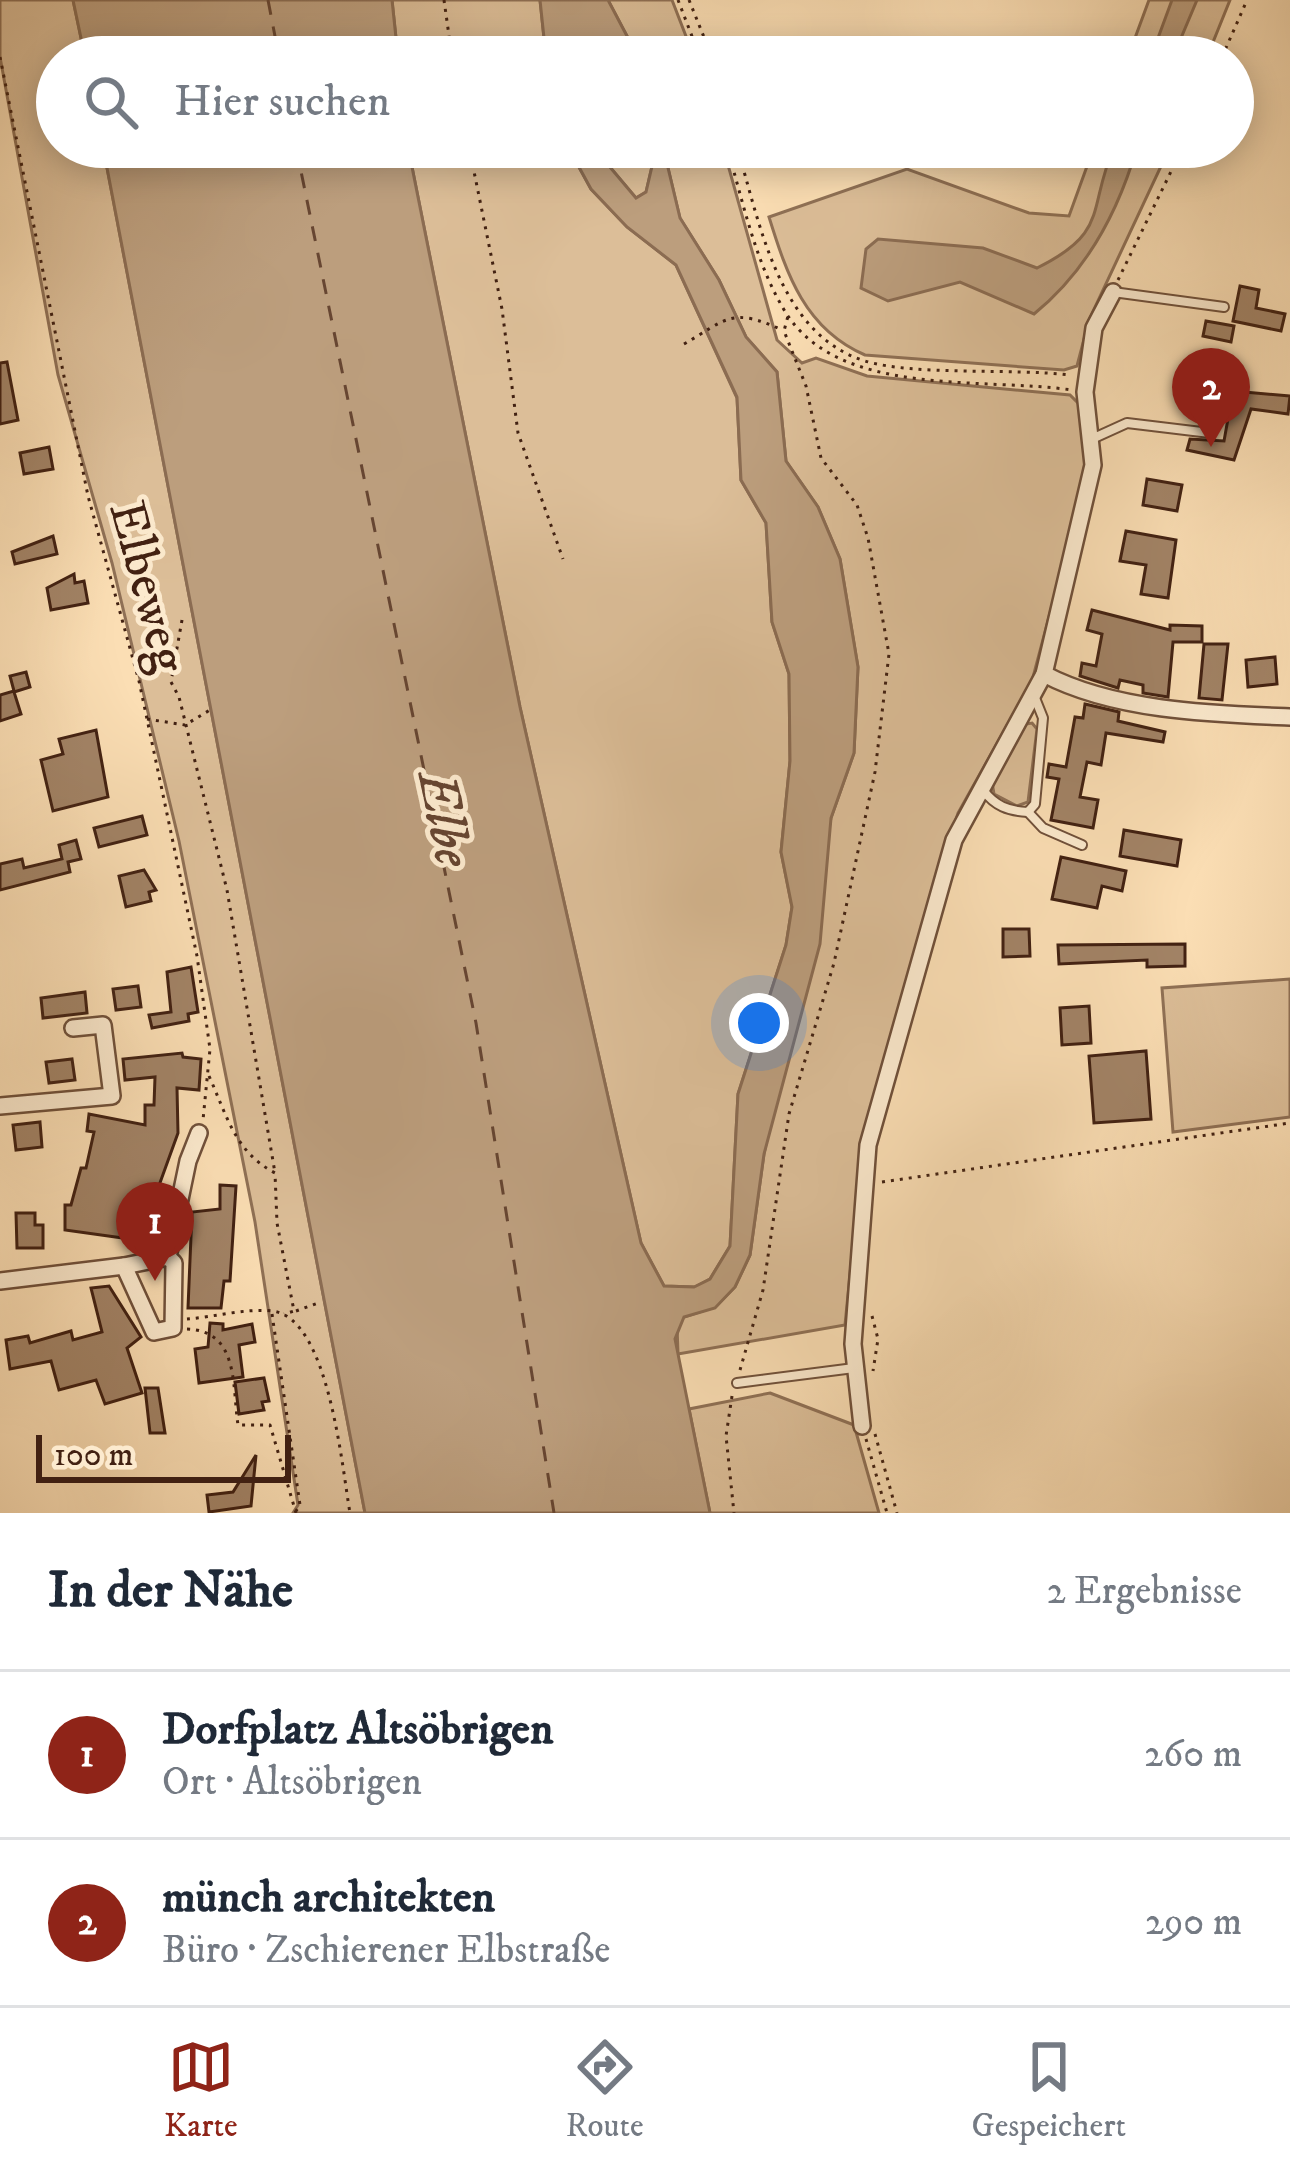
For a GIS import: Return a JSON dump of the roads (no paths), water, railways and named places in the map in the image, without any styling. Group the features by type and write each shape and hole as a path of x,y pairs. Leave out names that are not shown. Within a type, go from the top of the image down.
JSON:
{"street":[{"path":"867,1426 854,1368 860,1187 954,840 1044,674 1084,510 1094,439 1086,388 1094,328 1113,292"},
{"path":"1044,674 1064,685 1142,702 1290,717"},
{"path":"0,1106 112,1096 103,1025 73,1028"},
{"path":"168,1257 188,1161 199,1133"},
{"path":"0,1281 168,1257"},
{"path":"124,1266 154,1331 173,1324 174,1263 168,1257"}],"lane":[{"path":"1113,292 1224,307"},
{"path":"1094,439 1127,423 1210,433 1218,422"},
{"path":"1028,812 1035,804 1042,718 1035,698"},
{"path":"980,785 993,804 1028,812 1043,828 1082,844"},
{"path":"737,1383 854,1368"}],"water":[{"path":"73,0 392,0 396,36 81,36"},
{"path":"540,0 608,0 627,36 544,36"},
{"path":"1172,0 1197,0 1182,36 1159,36"},
{"name":"Elbe","path":"107,168 412,168 520,707 641,1243 664,1286 694,1287 710,1279 730,1246 738,1094 786,945 792,907 781,852 790,761 789,674 772,622 766,523 741,480 737,397 676,265 627,227 591,189 580,168 611,168 636,198 646,192 652,168 668,168 680,218 719,280 746,337 777,372 786,461 818,507 840,559 858,667 854,753 831,818 820,944 764,1154 750,1255 735,1287 715,1308 684,1317 675,1339 710,1513 365,1513"},
{"path":"1130,168 1110,218 1070,279 1034,314 960,282 888,301 861,288 866,249 878,239 983,248 1037,268 1086,231 1106,169"}],"place":[{"name":"münch architekten","path":"1211,447"},
{"name":"Dorfplatz Altsöbrigen","path":"155,1281"}]}
